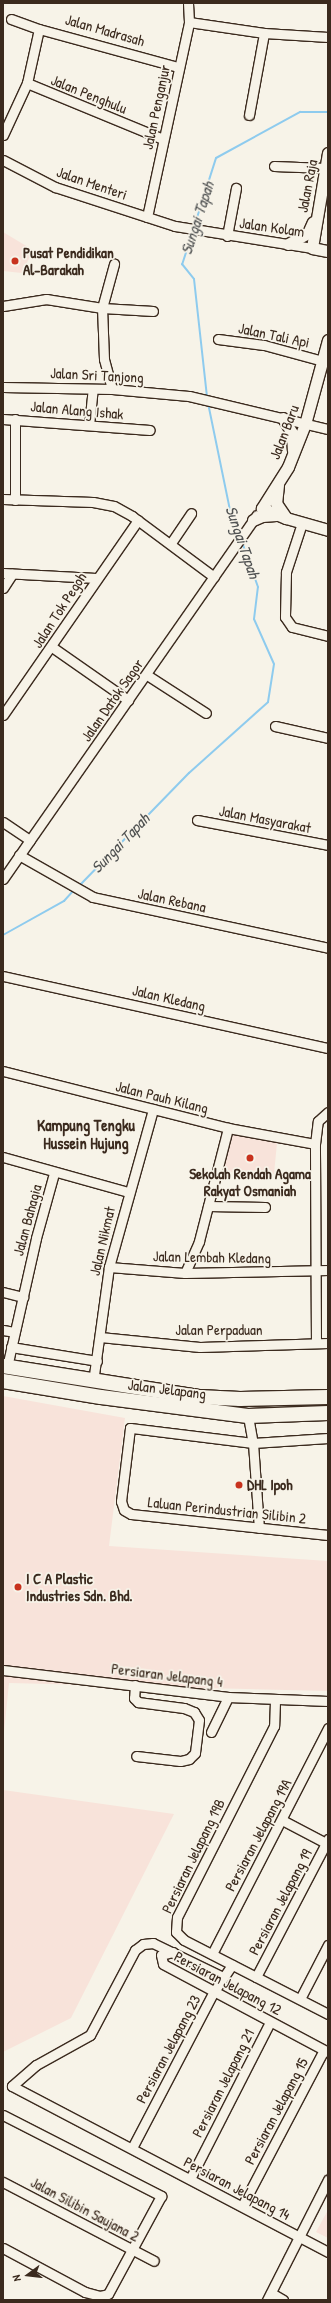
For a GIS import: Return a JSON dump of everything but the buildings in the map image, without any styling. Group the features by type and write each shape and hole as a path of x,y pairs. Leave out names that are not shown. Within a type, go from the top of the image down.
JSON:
{"main road":[{"name":"Jalan Jelapang","path":"4,1371 213,1398 298,1399 328,1397"},
{"name":"Jalan Jelapang","path":"4,1371 124,1400 248,1416 328,1413"}],"street":[{"name":"Jalan Penganjur","path":"147,217 178,67 189,22 188,3"},
{"name":"Jalan Madrasah","path":"11,19 39,29 178,67"},
{"path":"189,22 264,33 328,37"},
{"path":"3,135 27,83 39,29"},
{"path":"249,115 264,33"},
{"name":"Jalan Penghulu","path":"27,83 163,139"},
{"name":"Jalan Menteri","path":"3,160 55,187 175,226"},
{"path":"274,166 327,161"},
{"name":"Jalan Raja","path":"312,248 315,218 327,161"},
{"path":"228,236 236,188"},
{"path":"288,244 308,233 315,218"},
{"name":"Jalan Kolam","path":"175,226 228,236 328,250"},
{"path":"314,234 321,245 328,250"},
{"path":"112,389 104,360 102,308 114,264"},
{"path":"3,306 46,299 102,308 153,310"},
{"name":"Jalan Tali Api","path":"218,339 264,345 325,356"},
{"name":"Jalan Baru","path":"233,549 278,483 293,455 305,424 325,356 328,340"},
{"name":"Jalan Sri Tanjong","path":"3,387 112,389 188,396 328,430"},
{"path":"89,425 93,389"},
{"path":"283,418 292,433 293,455"},
{"name":"Jalan Alang Ishak","path":"3,419 150,430"},
{"path":"15,419 15,500"},
{"path":"278,483 276,504 282,517"},
{"path":"3,499 94,502 114,506 138,520 171,543 214,576"},
{"path":"262,508 282,517 328,530"},
{"path":"171,543 191,513"},
{"path":"251,522 262,516 282,517"},
{"name":"Jalan Tok Pegoh","path":"3,714 52,646 96,578 138,520"},
{"path":"302,523 286,572 285,617 292,627 328,636"},
{"name":"Jalan Datok Sagor","path":"3,879 147,675 233,549"},
{"path":"3,588 8,573 96,578"},
{"path":"52,646 128,700"},
{"path":"147,675 206,713"},
{"path":"275,726 328,738"},
{"name":"Jalan Masyarakat","path":"197,820 328,845"},
{"path":"3,822 30,840"},
{"name":"Jalan Rebana","path":"19,855 79,891 108,901 328,948"},
{"name":"Jalan Kledang","path":"3,976 328,1048"},
{"name":"Jalan Pauh Kilang","path":"3,1071 228,1128 315,1144"},
{"name":"Jalan Nikmat","path":"93,1382 109,1266 128,1192 153,1109"},
{"path":"316,1343 315,1144 318,1121 328,1112"},
{"path":"185,1273 199,1241 228,1128"},
{"path":"3,1157 54,1173 128,1192"},
{"name":"Jalan Bahagia","path":"4,1371 54,1173"},
{"path":"208,1206 265,1207"},
{"name":"Jalan Lembah Kledang","path":"109,1266 185,1273 328,1270"},
{"path":"3,1292 22,1296"},
{"path":"3,1330 14,1332"},
{"name":"Jalan Perpaduan","path":"100,1337 200,1347 328,1343"},
{"path":"11,1346 97,1361"},
{"path":"248,1416 253,1443 259,1528"},
{"name":"Laluan Perindustrian Silibin 2","path":"253,1443 130,1428 120,1501 124,1510 131,1514 328,1535"},
{"path":"253,1443 328,1438"},
{"name":"Persiaran Jelapang 4","path":"3,1670 228,1697 275,1701 328,1701"},
{"path":"135,1685 134,1698 138,1702 184,1708 194,1712 199,1720 195,1754 189,1759 180,1761 136,1756"},
{"path":"211,1732 228,1697"},
{"name":"Persiaran Jelapang 19B","path":"275,1701 274,1726 177,1918 175,1925 180,1937 328,2014"},
{"name":"Persiaran Jelapang 19A","path":"212,1954 328,1728"},
{"path":"282,1820 327,1841"},
{"name":"Persiaran Jelapang 19","path":"256,1977 327,1841"},
{"name":"Persiaran Jelapang 14","path":"174,1952 153,1943 143,1944 136,1950 90,2035 36,2065 12,2086 328,2252"},
{"path":"300,1999 328,1945"},
{"name":"Persiaran Jelapang 12","path":"223,1977 174,1952 164,1952 160,1958 163,1964 213,1993 326,2051"},
{"name":"Persiaran Jelapang 23","path":"132,2148 213,1993 232,1965"},
{"name":"Persiaran Jelapang 21","path":"190,2179 270,2022"},
{"name":"Persiaran Jelapang 15","path":"242,2206 326,2051"},
{"path":"3,2115 161,2196 108,2294 100,2296 85,2292 3,2248"},
{"path":"283,2300 269,2297 328,2180"},
{"name":"Jalan Silibin Saujana 2","path":"3,2182 154,2261"}],"shaded area":[{"name":"Pusat Pendidikan Al-Barakah","path":"3,232 33,250 22,273 3,271"},
{"name":"Sekolah Rendah Agama Rakyat Osmaniah","path":"230,1134 277,1143 274,1174 221,1172"},
{"path":"3,1396 125,1418 109,1546 328,1561 328,1691 9,1683 3,1742"},
{"path":"3,1790 174,1814 71,2018 3,2052"},
{"path":"328,2210 328,2238 316,2232"}],"waterway":[{"name":"Sungai Tapah","path":"194,227 216,158 300,112 328,112"},
{"name":"Sungai Tapah","path":"193,231 182,264 194,279 207,396"},
{"name":"Sungai Tapah","path":"208,403 231,515 239,535"},
{"name":"Sungai Tapah","path":"79,886 189,773 268,702 274,664 254,619 258,587 242,542"},
{"name":"Sungai Tapah","path":"3,935 64,901 74,890"}],"place":[{"name":"Pusat Pendidikan Al-Barakah","path":"15,261"},
{"name":"Sekolah Rendah Agama Rakyat Osmaniah","path":"250,1158"},
{"name":"DHL Ipoh","path":"239,1485"},
{"name":"I C A Plastic Industries Sdn. Bhd.","path":"18,1587"}],"district":[{"name":"Kampung Tengku Hussein Hujung","path":"86,1134"}]}
